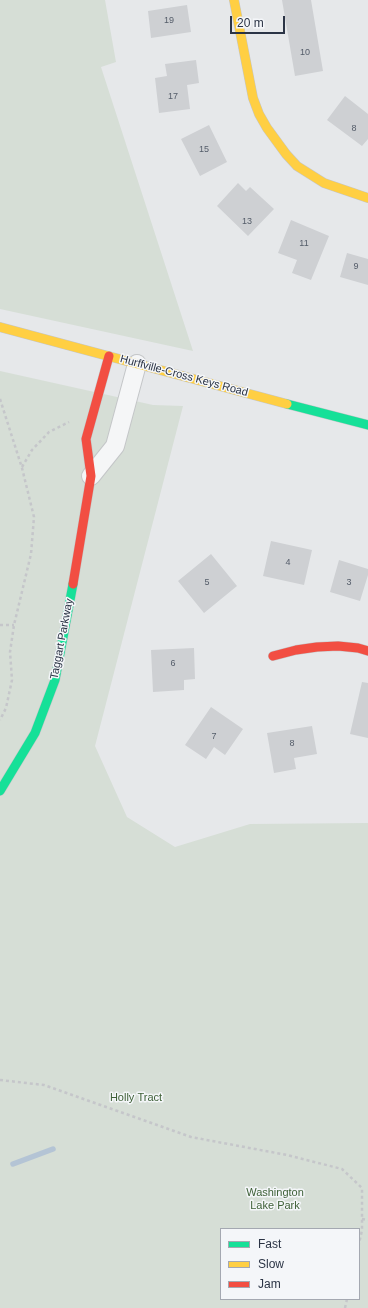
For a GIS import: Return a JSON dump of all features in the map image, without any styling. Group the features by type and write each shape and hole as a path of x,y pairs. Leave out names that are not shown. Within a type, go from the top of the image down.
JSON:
{"street":[{"path":"234,0 253,98 259,114 267,128 297,166 324,183 368,198"},
{"name":"Hurffville-Cross Keys Road","path":"0,327 368,425"},
{"name":"Taggart Parkway","path":"0,791 35,733 55,680 91,476 86,439 109,356"},
{"name":"Taggart Parkway","path":"91,476 115,446 137,364"},
{"path":"273,656 296,650 317,647 338,646 358,648 368,651"}],"path":[{"path":"0,399 22,468 34,517 31,554 14,625 10,652 12,680 6,708 0,720"},
{"path":"22,468 32,450 49,432 67,424 73,418"},
{"path":"0,625 14,625"},
{"path":"0,1080 44,1085 191,1137 287,1155 342,1169 362,1188 362,1230 360,1239"},
{"path":"362,1219 368,1220"}],"green space":[{"path":"0,0 105,0 116,62 101,67 193,351 0,309"},
{"name":"Holly Tract","path":"0,371 153,405 183,406 95,746 127,817 175,847 250,824 368,823 368,1308 0,1308"}],"building":[{"path":"282,0 311,0 323,71 295,76"},
{"path":"187,5 191,32 151,38 148,11"},
{"path":"196,60 199,83 187,85 190,109 159,113 155,78 167,76 165,64"},
{"path":"345,96 368,114 368,139 362,146 327,120"},
{"path":"209,125 227,162 200,176 181,139"},
{"path":"238,183 246,191 250,187 274,209 248,236 217,206"},
{"path":"291,220 329,236 311,280 292,273 297,260 278,253"},
{"path":"347,253 368,259 368,285 340,277"},
{"path":"271,541 312,550 304,585 263,576"},
{"path":"211,554 237,586 204,613 178,581"},
{"path":"339,560 368,569 368,575 360,601 330,592"},
{"path":"194,648 195,679 184,680 184,690 153,692 151,650"},
{"path":"362,682 368,683 368,738 350,734"},
{"path":"211,707 243,729 225,755 214,747 206,759 185,745"},
{"path":"312,726 317,754 294,758 296,769 274,773 267,733"}],"waterway":[{"path":"13,1164 53,1149"}],"traffic: fast":[{"path":"287,404 368,425"},
{"path":"0,791 35,733 55,680 73,584"}],"traffic: slow":[{"path":"234,0 253,98 259,114 267,128 297,166 324,183 368,198"},
{"path":"0,327 287,404"}],"traffic: jam":[{"path":"73,584 91,476 86,439 109,356"},
{"path":"273,656 296,650 317,647 338,646 358,648 368,651"}],"park label":[{"name":"Washington Lake Park","path":"275,1199"}]}
